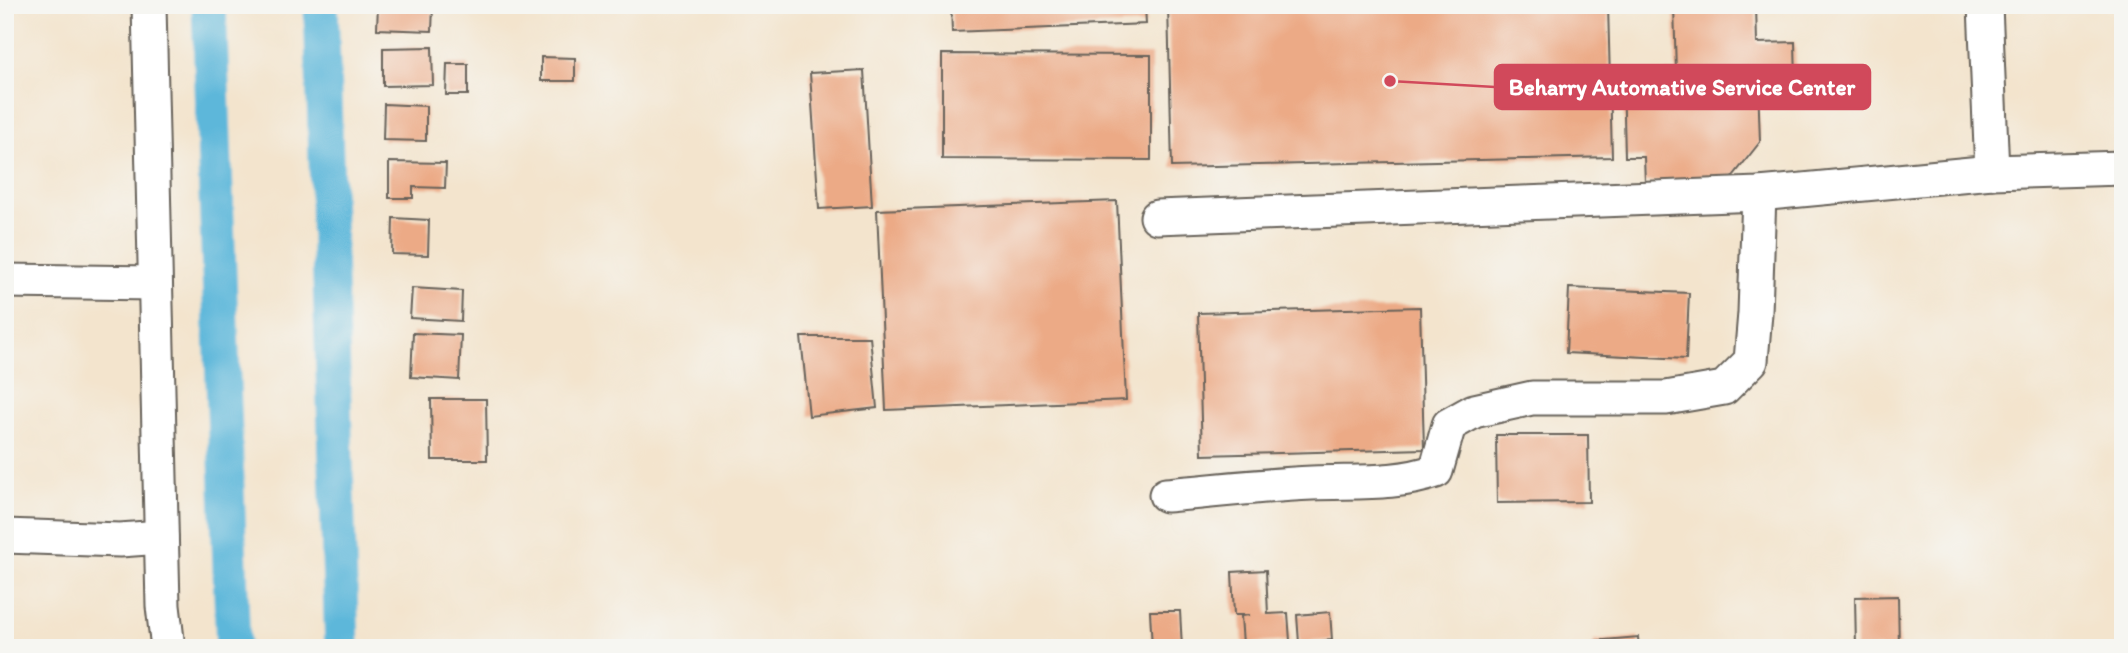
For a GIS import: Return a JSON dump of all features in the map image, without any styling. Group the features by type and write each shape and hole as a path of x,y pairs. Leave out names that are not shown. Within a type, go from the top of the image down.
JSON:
{"lane":[{"path":"149,5 163,606 168,648"},
{"path":"1985,5 1992,172"},
{"path":"1157,217 1759,194 1992,172 2123,168"},
{"path":"1166,495 1312,483 1382,482 1418,477 1436,471 1449,425 1474,411 1532,398 1666,398 1724,388 1751,361 1759,194"},
{"path":"5,281 155,283"},
{"path":"5,536 120,540 162,537"}],"building":[{"path":"378,5 433,5 432,31 377,29"},
{"path":"951,5 1145,5 1146,24 952,32"},
{"path":"1168,5 1608,5 1612,157 1172,167"},
{"path":"1674,5 1756,5 1757,43 1795,42 1796,81 1758,82 1760,142 1730,180 1645,182 1644,157 1625,157 1623,73 1676,72"},
{"path":"432,47 433,85 383,86 383,48"},
{"path":"942,54 1151,55 1151,160 942,159"},
{"path":"541,57 575,58 575,81 541,81"},
{"path":"447,64 468,64 468,95 446,95"},
{"path":"864,70 872,206 819,209 810,73"},
{"path":"384,104 426,106 426,141 383,140"},
{"path":"389,162 446,163 445,188 413,187 413,198 389,198"},
{"path":"1117,201 1126,400 886,410 877,210"},
{"path":"393,218 429,220 428,255 392,254"},
{"path":"412,288 462,291 461,321 410,318"},
{"path":"1569,288 1689,293 1686,359 1566,353"},
{"path":"1420,307 1424,449 1202,455 1198,313"},
{"path":"413,333 461,335 459,380 411,377"},
{"path":"801,337 870,337 877,408 809,416"},
{"path":"431,399 486,399 487,460 432,460"},
{"path":"1496,435 1588,435 1589,502 1497,503"},
{"path":"1266,570 1268,614 1288,613 1290,641 1243,644 1241,616 1250,615 1234,615 1232,572"},
{"path":"1898,596 1899,648 1856,648 1855,597"},
{"path":"1150,611 1180,611 1182,648 1152,648"},
{"path":"1330,612 1332,640 1299,643 1297,615"},
{"path":"1638,637 1639,648 1594,648 1594,641"},
{"path":"1462,641 1462,648 1424,648 1424,643"},
{"path":"1024,645 1059,645 1059,648 1024,648"}],"waterway":[{"path":"209,5 233,648"},
{"path":"321,5 342,648"}],"place":[{"name":"Beharry Automative Service Center","path":"1390,81"}]}
